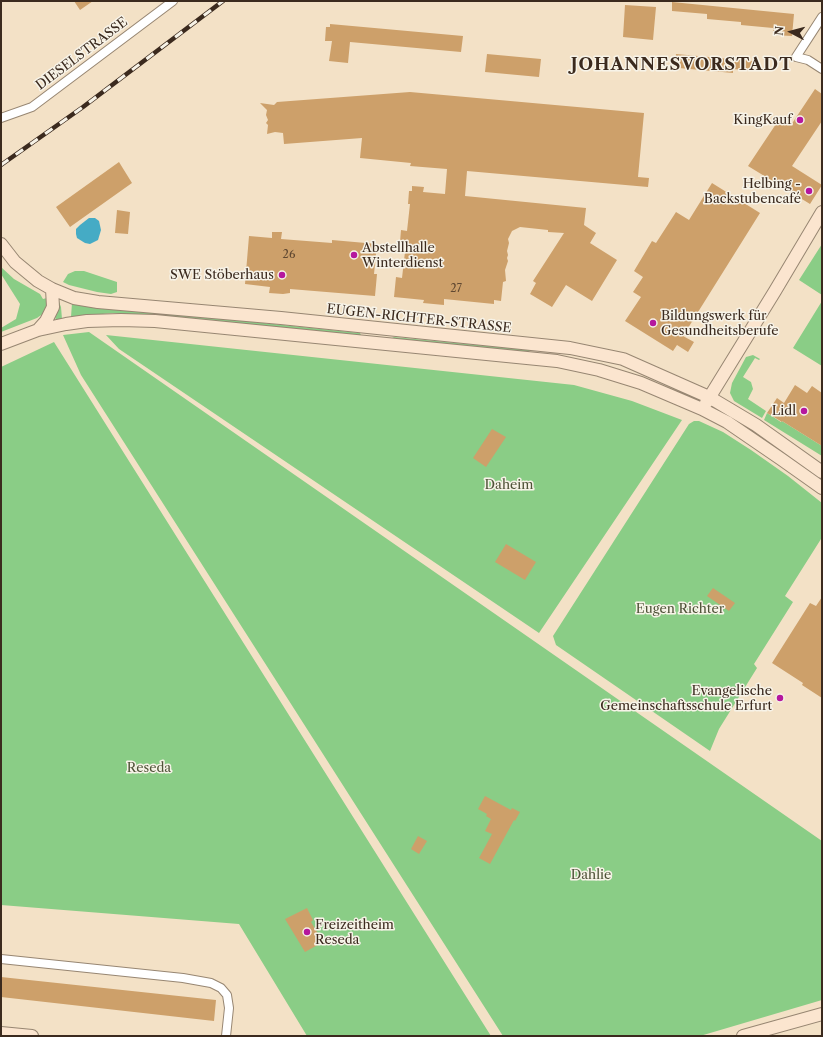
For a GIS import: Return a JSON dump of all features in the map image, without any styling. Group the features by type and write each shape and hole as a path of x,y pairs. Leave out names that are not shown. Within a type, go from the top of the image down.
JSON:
{"main road":[{"path":"702,409 822,212"},
{"name":"EUGEN-RICHTER-STRASSE","path":"1,244 15,262 28,273 52,289 74,298 98,302 281,318 570,348 623,359 709,397 756,425 822,472"},
{"path":"38,330 46,321 53,307 52,289"},
{"path":"1,344 38,330 87,321 155,321 557,361 599,370 640,383 702,409 727,422 781,458 822,488"},
{"path":"750,1035 822,1014"},
{"path":"1,1033 32,1036"}],"street":[{"name":"DIESELSTRASSE","path":"1,118 32,107 173,1"},
{"path":"822,17 796,57 808,60 822,68"},
{"path":"1,959 183,978 211,983 221,988 227,995 229,1008 226,1036"}],"green space":[{"path":"822,244 822,295 799,280"},
{"path":"1,267 14,279 40,294 43,299 47,298 47,303 44,313 37,318 1,332 1,328 16,319 20,304 1,274"},
{"path":"75,271 84,271 117,282 117,292 111,294 97,292 63,282 68,274"},
{"path":"822,301 822,366 793,348"},
{"path":"59,302 62,319 56,320 55,317"},
{"path":"72,303 360,333 361,335 113,313 71,317"},
{"name":"Dahlie","path":"89,332 822,841 822,1000 700,1036 503,1036 81,375 63,335"},
{"name":"Daheim","path":"106,335 574,385 632,401 682,420 539,633 119,349"},
{"path":"392,338 530,350 529,352"},
{"name":"Reseda","path":"54,342 491,1036 307,1036 239,924 1,905 1,367"},
{"path":"753,355 760,359 755,358 743,377 751,382 753,389 748,399 766,411 762,418 734,401 730,393 732,383 746,357"},
{"path":"767,413 822,446 822,456 764,420"},
{"path":"737,419 822,477 822,483 735,422"},
{"name":"Eugen Richter","path":"694,421 699,421 723,432 788,476 822,503 822,540 821,539 785,596 793,602 754,664 757,668 719,729 710,751 556,645 553,636 689,424"}],"water":[{"path":"89,218 95,218 99,221 101,230 98,240 90,244 77,238 76,234 76,229"}],"building":[{"path":"74,1 93,1 80,10"},
{"path":"672,2 794,14 792,36 773,35 773,28 741,25 741,22 707,19 707,14 672,11"},
{"path":"625,5 656,7 653,40 623,37"},
{"path":"330,24 463,36 461,52 350,42 348,63 329,61 332,41 325,41 326,27 330,27"},
{"path":"487,54 541,59 539,77 485,72"},
{"path":"676,54 753,61 752,71 733,69 733,73 679,68 679,66 675,66"},
{"path":"815,89 822,94 822,121 792,166 822,185 810,204 748,166 780,118 791,125"},
{"path":"410,92 644,113 638,177 649,178 648,187 467,171 465,196 586,208 584,225 596,233 590,243 617,260 592,301 566,285 552,307 530,294 536,283 533,281 564,233 520,227 512,231 508,239 508,261 505,270 506,281 503,282 501,301 494,300 494,304 444,299 444,305 423,303 424,300 394,297 396,277 402,278 406,243 400,242 401,230 407,231 410,204 408,204 409,191 412,191 412,186 424,187 423,192 445,194 447,169 410,166 411,163 360,158 362,138 284,144 283,133 275,132 267,134 267,110 260,103 274,105 277,102"},
{"path":"119,162 132,183 70,227 56,207"},
{"path":"712,183 760,213 683,336 694,342 688,352 677,345 673,351 625,321 641,297 633,292 643,277 634,271 652,241 656,243 676,212 689,220"},
{"path":"117,210 130,212 128,234 115,233"},
{"path":"272,232 282,232 281,239 332,243 332,240 377,244 374,274 377,274 375,296 290,289 290,293 269,293 270,287 245,284 249,236 272,238"},
{"path":"795,385 807,393 812,386 822,393 822,446 767,413 777,398 784,403"},
{"path":"492,429 506,437 486,467 473,458"},
{"path":"506,544 536,562 525,580 495,562"},
{"path":"713,588 735,603 729,611 707,596"},
{"path":"822,597 822,698 802,685 803,683 772,663 810,603 816,606"},
{"path":"485,796 511,810 512,808 520,812 490,864 479,858 492,834 485,831 491,819 486,816 487,814 478,809"},
{"path":"418,836 427,841 419,854 411,849"},
{"path":"307,908 313,920 311,922 323,942 305,952 285,919"},
{"path":"1,977 216,1000 214,1021 1,997"}],"railway":[{"path":"1,165 83,107 223,1"}],"place":[{"name":"KingKauf","path":"800,120"},
{"name":"Helbing - Backstubencafé","path":"809,191"},
{"name":"Abstellhalle Winterdienst","path":"354,255"},
{"name":"SWE Stöberhaus","path":"282,275"},
{"name":"Bildungswerk für Gesundheitsberufe","path":"653,323"},
{"name":"Lidl","path":"804,411"},
{"name":"Evangelische Gemeinschaftsschule Erfurt","path":"780,698"},
{"name":"Freizeitheim Reseda","path":"307,932"}],"district":[{"name":"JOHANNESVORSTADT","path":"682,65"}]}
